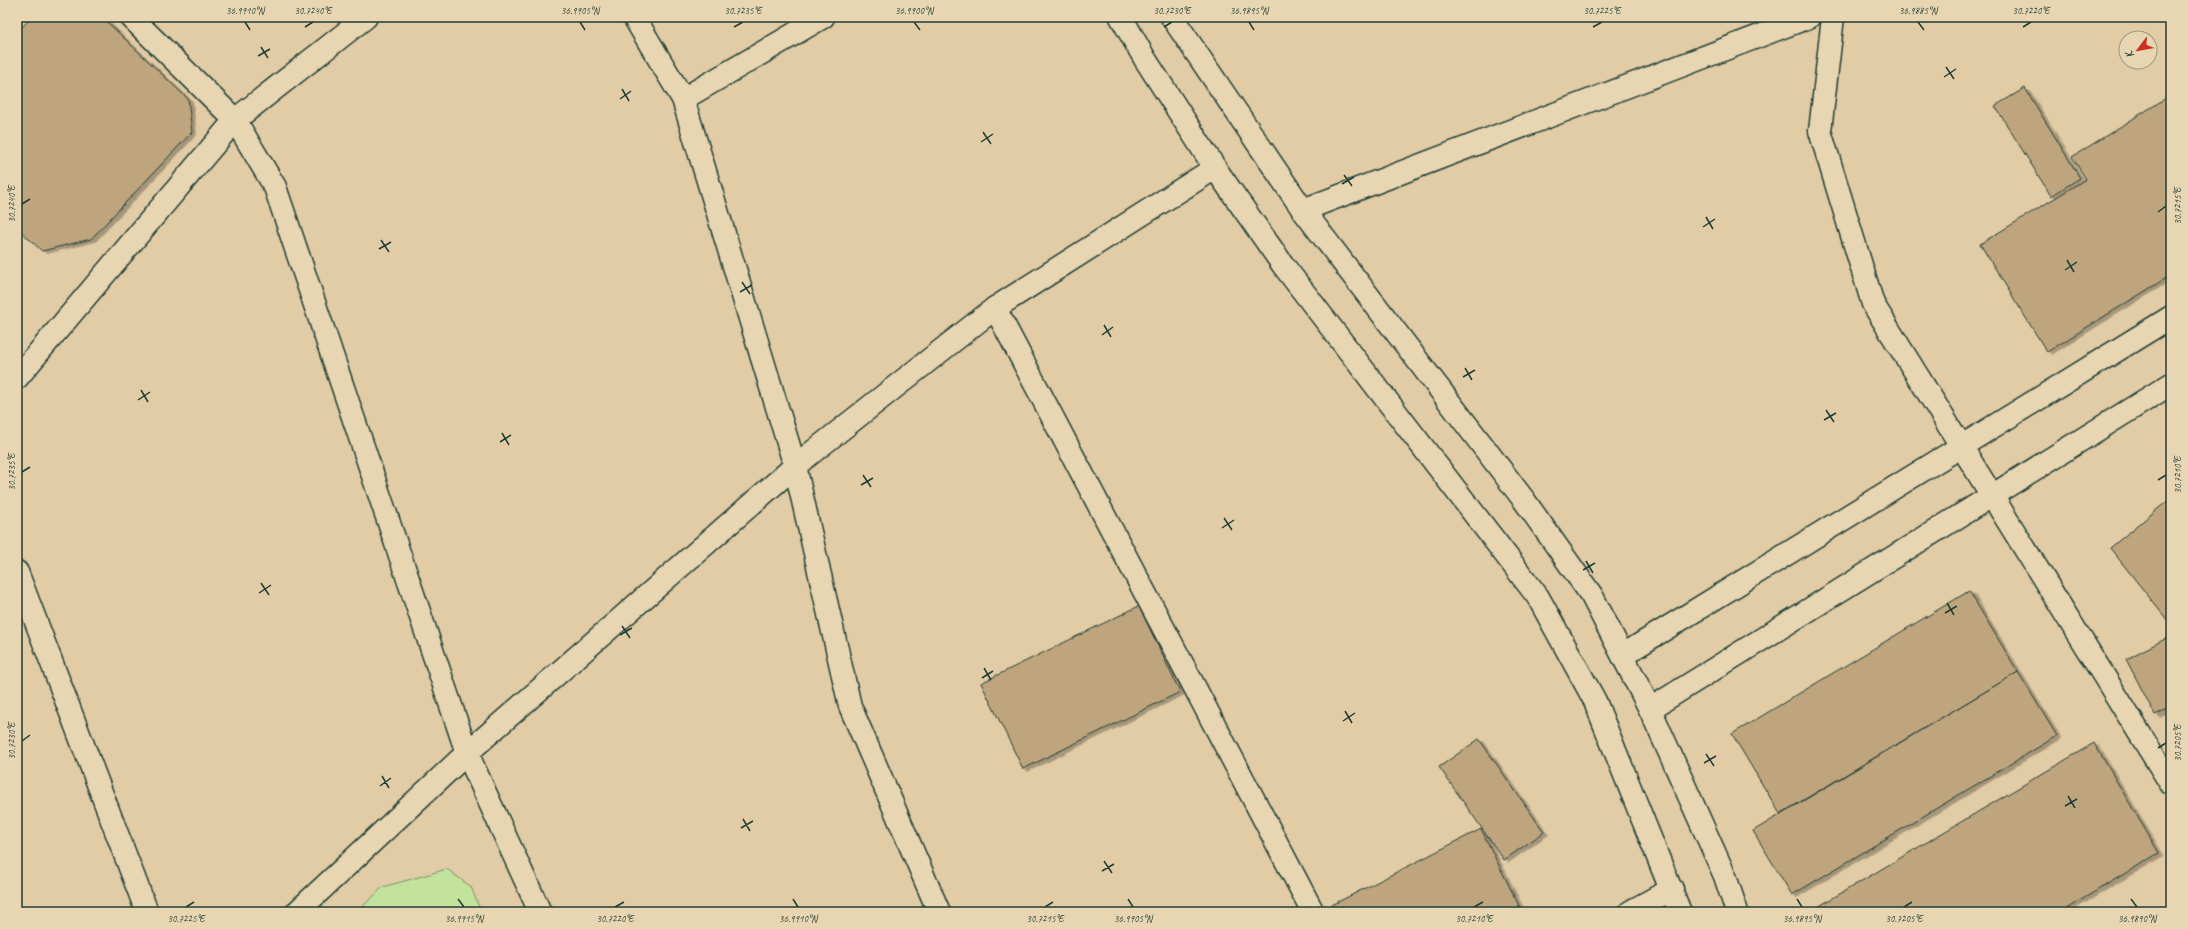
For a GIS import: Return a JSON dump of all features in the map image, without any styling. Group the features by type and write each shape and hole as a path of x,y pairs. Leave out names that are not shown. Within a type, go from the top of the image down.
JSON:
{"street":[{"path":"131,17 235,120 274,187 467,753 540,912"},
{"path":"17,378 235,120 366,17"},
{"path":"634,17 683,99 794,466 850,706 939,912"},
{"path":"683,99 823,17"},
{"path":"1121,17 1145,59 1215,168 1283,265 1538,597 1595,701 1680,912"},
{"path":"1172,17 1303,210 1524,500 1592,596 1650,709 1725,876 1737,912"},
{"path":"1303,210 1809,17"},
{"path":"1833,17 1820,131 1873,304 2171,784"},
{"path":"297,912 467,753 794,466 996,308 1215,168"},
{"path":"996,308 1313,912"},
{"path":"1623,655 2171,317"},
{"path":"1650,709 2171,384"},
{"path":"17,572 147,912"},
{"path":"1630,912 1672,889"}],"green space":[{"path":"447,869 471,887 481,912 357,912 383,887"}],"building":[{"path":"32,17 102,17 188,99 192,132 91,239 42,251 17,228 17,32"},
{"path":"2025,88 2080,178 2051,196 1995,106"},
{"path":"2171,95 2171,275 2047,352 1980,244 2086,179 2072,157"},
{"path":"2171,498 2171,619 2168,621 2110,548"},
{"path":"1969,591 2018,672 1780,814 1732,734"},
{"path":"1139,606 1180,692 1023,769 981,683"},
{"path":"2171,636 2171,707 2155,715 2126,659"},
{"path":"2018,672 2057,736 1792,895 1753,831"},
{"path":"1479,739 1544,832 1504,860 1439,767"},
{"path":"2094,743 2159,853 2061,912 1818,912 1816,908"},
{"path":"1481,829 1522,912 1336,912 1332,905"}]}
